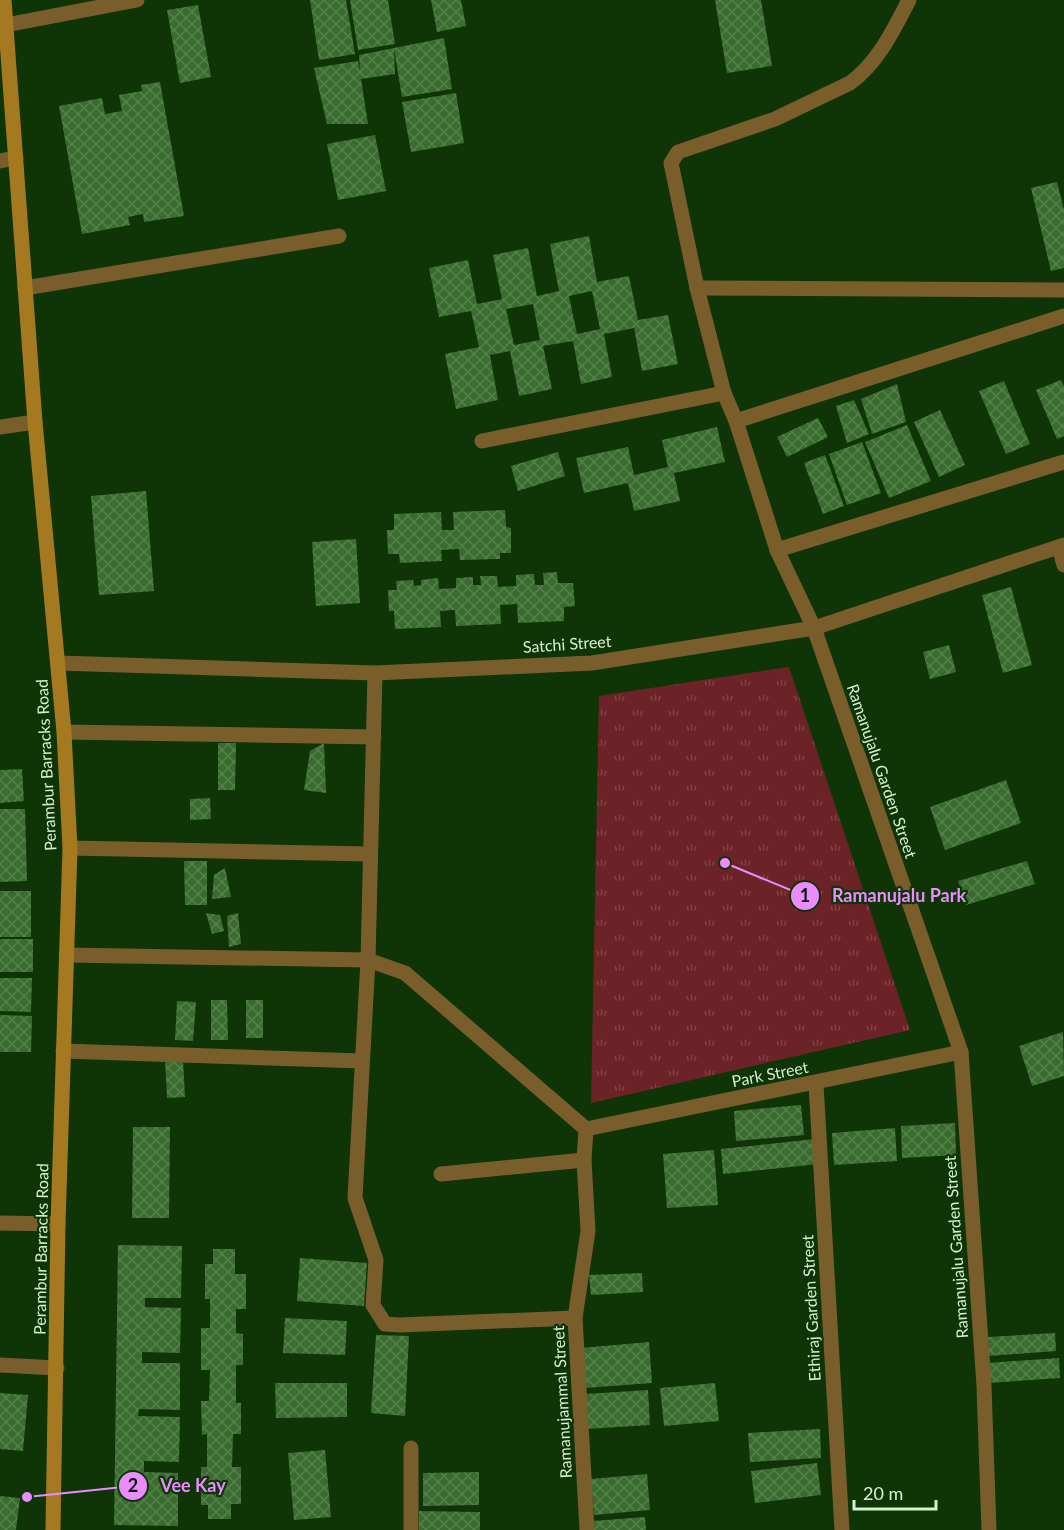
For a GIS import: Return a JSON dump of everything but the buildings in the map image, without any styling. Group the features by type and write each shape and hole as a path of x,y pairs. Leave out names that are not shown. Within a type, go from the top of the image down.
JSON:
{"main road":[{"name":"Perambur Barracks Road","path":"4,0 35,422 64,732 70,848 58,1224 53,1530"}],"street":[{"path":"6,25 137,0"},
{"name":"Ramanujalu Garden Street","path":"909,0 884,46 861,75 850,83 775,119 678,152 672,158 672,171 697,288 724,393 736,421 777,550 814,628 961,1052 984,1386 989,1530"},
{"path":"0,161 16,158"},
{"path":"25,288 339,236"},
{"path":"697,288 1064,290"},
{"path":"736,421 1064,316"},
{"path":"482,441 724,393"},
{"path":"0,427 35,422"},
{"path":"777,550 1064,462"},
{"path":"1062,546 1064,565"},
{"name":"Satchi Street","path":"58,663 375,673 592,663 814,628 1062,546"},
{"path":"375,673 368,960 355,1198 376,1260 373,1305 386,1324 400,1325 575,1318"},
{"path":"64,732 374,737"},
{"path":"70,848 369,854"},
{"path":"66,955 368,960 405,973 586,1129"},
{"path":"63,1051 362,1061"},
{"name":"Park Street","path":"586,1129 961,1052"},
{"name":"Ethiraj Garden Street","path":"816,1083 842,1530"},
{"name":"Ramanujammal Street","path":"586,1129 584,1160 588,1231 575,1318 587,1530"},
{"path":"441,1174 584,1160"},
{"path":"0,1223 58,1224"},
{"path":"0,1365 57,1368"},
{"path":"411,1448 411,1530"}],"green space":[{"path":"789,667 910,1030 591,1103 599,696"}],"place":[{"name":"Ramanujalu Park","path":"725,863"},
{"name":"Vee Kay","path":"27,1497"}]}
